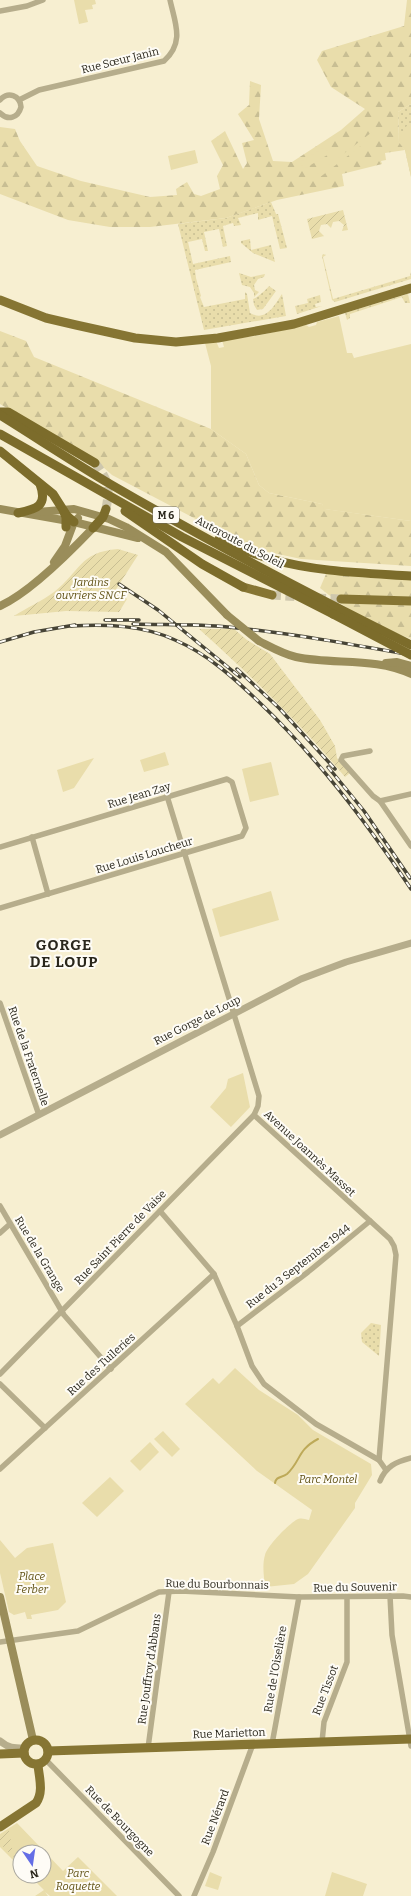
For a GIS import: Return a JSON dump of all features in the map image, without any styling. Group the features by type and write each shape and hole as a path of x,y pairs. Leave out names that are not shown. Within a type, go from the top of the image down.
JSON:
{"highway":[{"path":"0,414 8,412 95,463"},
{"name":"Autoroute du Soleil","path":"0,414 109,484 411,654"},
{"name":"Autoroute du Soleil","path":"0,434 77,479 182,537 335,611 411,645"},
{"path":"0,452 40,482 56,498 69,523"},
{"path":"77,479 202,564 243,587"},
{"path":"18,513 34,510 41,504 43,495 40,482"},
{"path":"93,528 104,513"},
{"path":"171,518 252,553 291,564 351,572 411,576"}],"main road":[{"path":"0,300 46,318 135,338 176,342 218,338 294,324 411,288"},
{"path":"0,509 54,519 146,540"},
{"path":"18,513 63,509 104,513 166,552 227,615 259,641 295,657 373,664 400,669 411,674"},
{"path":"47,572 68,538 69,523 84,512"},
{"path":"84,512 93,528"},
{"path":"0,606 25,590 47,572 74,548 93,528"},
{"path":"243,587 272,595"},
{"path":"341,599 411,601"},
{"path":"373,664 397,662 411,666"},
{"path":"0,1597 33,1740"},
{"path":"0,1754 24,1750 33,1740"},
{"path":"0,1827 36,1803 39,1798 45,1744 37,1740 33,1740"},
{"name":"Rue Marietton","path":"44,1758 148,1748 322,1742 410,1741"},
{"path":"24,1750 28,1762 44,1758"}],"street":[{"path":"0,11 28,6 43,0"},
{"name":"Rue Sœur Janin","path":"19,100 39,90 164,60 170,55 178,38 170,0"},
{"path":"0,100 3,97 10,95 19,100 20,103 20,111 15,116 7,117 0,113"},
{"path":"370,751 343,756 341,760 372,796 380,801 411,846"},
{"name":"Rue Jean Zay","path":"0,847 227,779 230,780 246,828 245,833"},
{"path":"380,801 411,794"},
{"name":"Avenue Joannès Masset","path":"167,796 259,1096 258,1106 254,1115 390,1239 394,1246 396,1255 379,1460"},
{"name":"Rue Louis Loucheur","path":"0,908 184,854 242,836 245,833"},
{"path":"32,837 48,894"},
{"name":"Rue Gorge de Loup","path":"0,1136 233,1013 301,980 346,962 411,943"},
{"name":"Rue de la Fraternelle","path":"0,1004 39,1115"},
{"name":"Rue Saint Pierre de Vaise","path":"0,1374 254,1115"},
{"name":"Rue de la Grange","path":"0,1206 62,1312 111,1369"},
{"path":"160,1211 214,1274 237,1326 252,1366 264,1384 316,1424 379,1460 386,1470"},
{"name":"Rue du 3 Septembre 1944","path":"237,1326 308,1272 370,1221"},
{"path":"0,1233 10,1224"},
{"name":"Rue des Tuileries","path":"0,1469 214,1274"},
{"path":"0,1384 45,1428"},
{"path":"380,1481 386,1470 394,1463 411,1458"},
{"name":"Rue du Bourbonnais","path":"0,1642 78,1631 159,1592 189,1591 299,1597"},
{"name":"Rue Jouffroy d'Abbans","path":"148,1748 169,1592"},
{"path":"390,1596 392,1635 410,1741"},
{"name":"Rue du Souvenir","path":"299,1597 411,1597"},
{"name":"Rue de l'Oiselière","path":"272,1744 299,1597"},
{"name":"Rue Tissot","path":"322,1742 324,1722 347,1662 347,1597"},
{"path":"0,1741 6,1746 24,1750"},
{"name":"Rue Nérard","path":"194,1896 213,1852 253,1744"},
{"name":"Rue de Bourgogne","path":"44,1758 179,1896"}],"green space":[{"path":"74,0 95,0 96,4 92,5 93,9 85,10 88,22 79,24"},
{"path":"407,0 411,0 411,104 398,112 399,142 405,150 385,153 386,160 381,161 382,164 342,174 344,186 277,200 226,218 150,227 110,227 68,220 0,194 0,127 15,129 20,141 37,166 81,181 150,197 177,195 176,189 187,182 194,194 201,196 220,189 217,176 223,165 211,141 225,131 243,169 247,163 242,143 254,140 238,114 249,105 250,81 261,85 259,119 273,161 292,162 341,130 365,109 331,87 317,60 322,51 404,26"},
{"path":"411,104 411,177 405,150 399,142 398,112"},
{"path":"411,123 411,177 405,150 399,142 405,128"},
{"path":"376,129 379,132 315,181 313,177"},
{"path":"325,147 329,154 304,169 300,162"},
{"path":"195,150 198,163 171,170 168,156"},
{"path":"271,202 276,214 278,214 287,248 280,249 272,216 258,220 258,213 238,218 241,225 234,226 233,223 223,226 227,246 223,247 219,229 204,232 208,251 205,251 202,239 188,242 193,264 230,256 231,262 195,270 200,297 204,307 245,299 245,292 247,294 250,313 261,316 273,308 282,294 286,316 204,330 178,224 226,218"},
{"path":"343,210 348,230 342,231 344,225 339,221 333,222 331,228 327,224 321,225 319,231 324,236 312,239 307,219"},
{"path":"250,239 251,250 271,245 275,262 253,253 241,243 241,241"},
{"path":"323,254 326,255 323,257 333,299 410,276 411,272 411,279 335,302 332,300 322,256"},
{"path":"239,273 251,277 265,274 264,277 258,279 254,285 255,290 259,292 254,297 254,293 250,287 242,285"},
{"path":"269,286 276,291 263,309 257,310 253,299"},
{"path":"408,294 410,303 405,303 402,297 350,314 350,318 347,320 345,313"},
{"path":"320,295 321,302 315,304 316,307 322,306 297,314 295,306 308,303 307,299"},
{"path":"339,316 347,353 352,353 354,358 411,344 411,521 324,509 322,504 269,493 259,485 246,454 211,429 211,366 205,343 216,341 219,348 224,347 222,340 256,336 306,325 309,327 316,325 317,322"},
{"path":"0,331 26,341 34,357 211,429 246,454 259,485 269,493 322,504 325,509 411,521 411,566 301,559 251,548 112,475 94,459 0,404"},
{"name":"Jardins ouvriers SNCF","path":"118,549 138,555 115,591 127,599 119,612 66,611 14,616 63,585 87,559 95,554"},
{"path":"326,574 411,579 411,639 386,629 363,617 341,604 320,588"},
{"path":"199,629 234,629 247,640 270,654 320,720 335,746 337,758 350,773 345,777 274,700"},
{"path":"165,752 169,765 144,772 140,760"},
{"path":"94,758 74,788 63,792 57,770"},
{"path":"271,762 279,795 250,802 242,769"},
{"path":"271,891 279,920 220,937 212,909"},
{"path":"243,1073 250,1107 231,1127 210,1107 226,1088 228,1079"},
{"path":"371,1323 381,1325 379,1356 362,1342 361,1333"},
{"name":"Parc Montel","path":"235,1368 259,1390 298,1415 313,1430 371,1464 372,1475 355,1503 355,1508 308,1574 294,1584 265,1587 263,1567 264,1559 267,1551 283,1531 296,1520 302,1518 309,1520 312,1510 257,1471 185,1404 213,1378 219,1384"},
{"path":"163,1431 180,1449 172,1457 154,1439"},
{"path":"150,1442 159,1452 140,1471 130,1461"},
{"path":"110,1477 124,1491 97,1517 82,1503"},
{"name":"Place Ferber","path":"0,1540 15,1558 27,1548 53,1543 66,1602 58,1610 31,1615 32,1619 27,1619 25,1612 14,1615 9,1612 0,1573"},
{"name":"Parc Roquette","path":"17,1823 37,1844 12,1844 12,1859 0,1847 0,1834"},
{"path":"7,1830 10,1832 12,1856 0,1843 0,1835"},
{"name":"Parc Roquette","path":"78,1857 117,1896 50,1896 45,1892 48,1896 35,1896 44,1890 38,1884 52,1884 52,1860 63,1871"},
{"path":"210,1872 222,1877 218,1890 205,1886"},
{"path":"332,1872 367,1884 363,1896 325,1896"}],"waterway":[{"path":"275,1483 278,1478 287,1474 295,1465 306,1447 318,1439"}],"tunnel":[{"path":"95,463 107,484 108,495 106,509"},
{"path":"272,595 301,597"},
{"path":"317,598 341,599"}],"railway":[{"path":"119,584 158,610 240,677"},
{"path":"105,620 139,620"},
{"path":"133,624 204,625 251,629 411,655"},
{"path":"0,642 34,632 75,625"},
{"path":"71,626 98,625 137,628 163,635 199,652 231,676 281,724 322,769 377,840 411,889"},
{"path":"237,669 279,708 335,769"},
{"path":"328,767 364,811 410,878"}],"district":[{"name":"GORGE DE LOUP","path":"64,954"}]}
